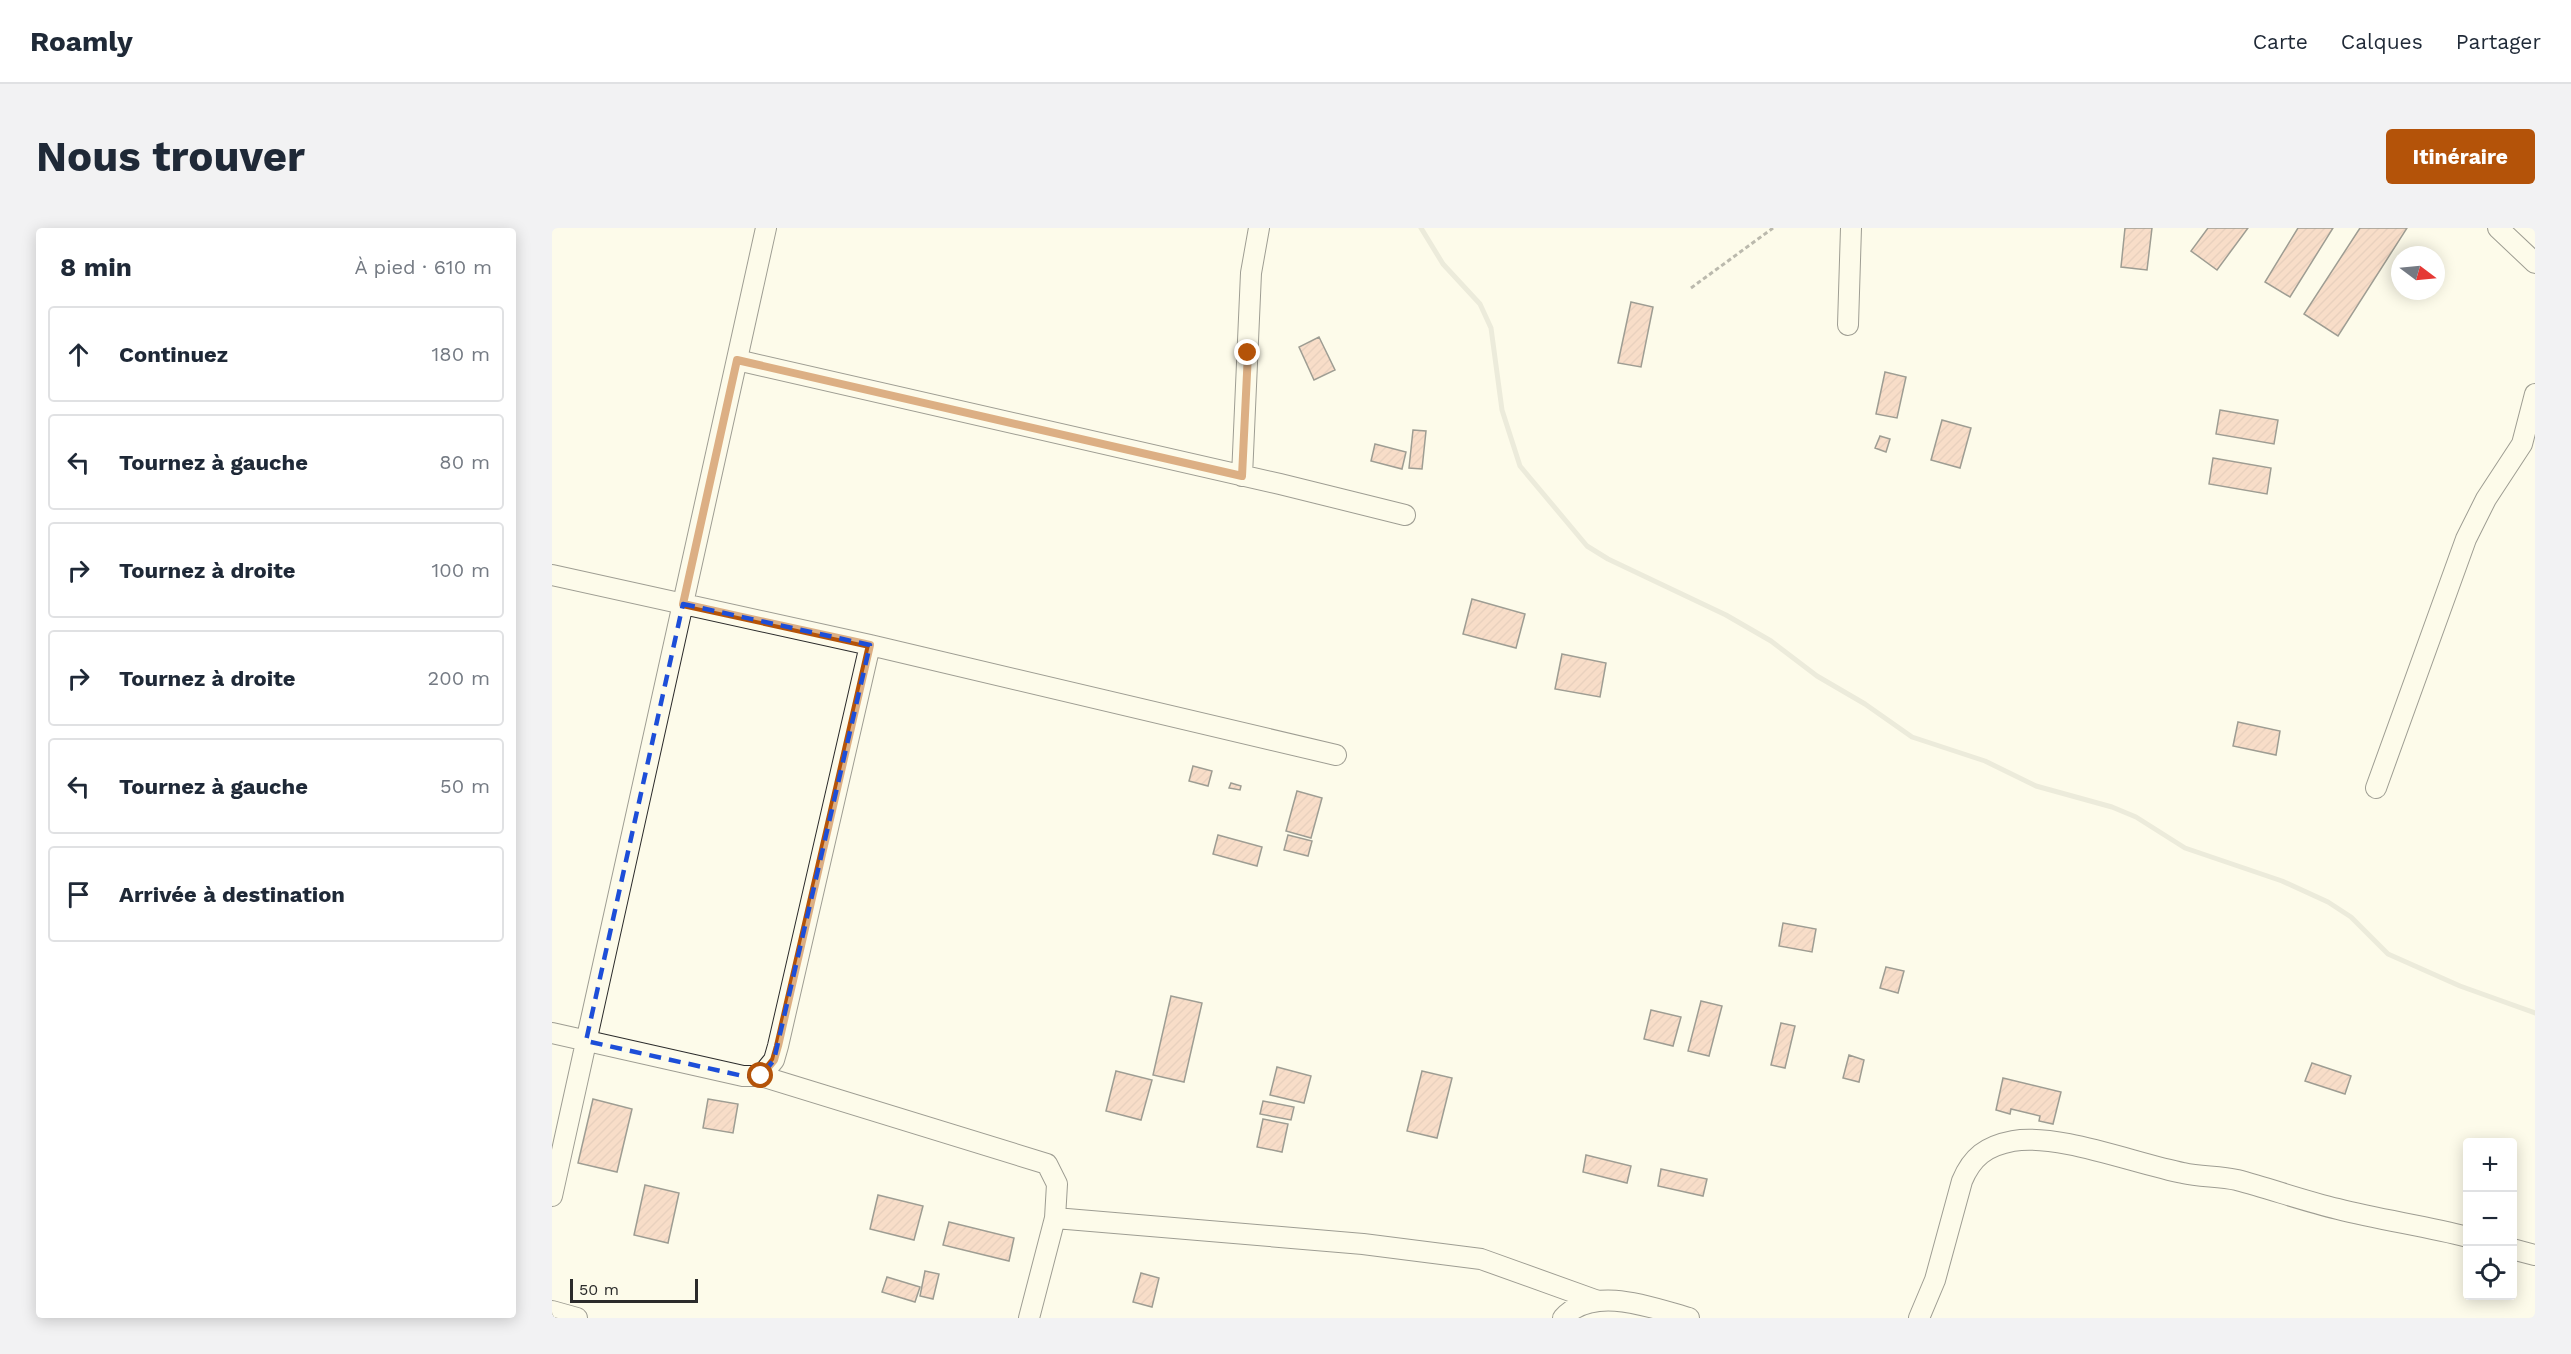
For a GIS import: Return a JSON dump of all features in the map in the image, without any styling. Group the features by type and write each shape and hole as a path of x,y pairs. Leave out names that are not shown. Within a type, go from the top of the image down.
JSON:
{"street":[{"path":"552,1196 766,228"},
{"path":"1242,476 1251,273 1259,228"},
{"path":"1848,325 1851,228"},
{"path":"2498,228 2535,263"},
{"path":"737,360 1405,515"},
{"path":"2376,788 2466,539 2486,499 2529,441 2535,394"},
{"path":"552,575 870,645 1336,755"},
{"path":"761,1076 774,1060 778,1046 870,645"},
{"path":"552,1033 743,1076 761,1076 1047,1164 1057,1184 1055,1218 1029,1318"},
{"path":"1919,1318 1935,1280 1962,1181 1968,1167 1972,1161 1989,1149 2014,1141 2058,1143 2184,1173 2235,1180 2340,1210 2417,1224 2463,1237"},
{"path":"1055,1218 1363,1244 1481,1259 1598,1301 1643,1304 1689,1318"},
{"path":"2517,1250 2535,1255"},
{"path":"1563,1318 1571,1309 1598,1301"},
{"path":"552,1311 577,1318"}],"path":[{"path":"1691,288 1773,228"}],"highlighted area":[{"path":"683,604 870,645 774,1060 761,1076 743,1076 586,1041"}],"building":[{"path":"2125,228 2152,228 2147,270 2121,267"},
{"path":"2208,228 2248,228 2217,270 2191,251"},
{"path":"2298,228 2333,228 2290,297 2265,282"},
{"path":"2360,228 2407,228 2396,246 2391,246 2391,253 2338,336 2304,314"},
{"path":"1631,302 1653,307 1641,367 1618,363"},
{"path":"1319,337 1335,370 1314,380 1299,347"},
{"path":"1885,372 1906,377 1897,418 1876,414"},
{"path":"2220,410 2278,420 2274,444 2216,434"},
{"path":"1942,420 1971,428 1960,468 1931,460"},
{"path":"1413,430 1426,431 1422,469 1409,468"},
{"path":"1880,436 1890,439 1886,452 1875,448"},
{"path":"1375,444 1406,452 1402,469 1371,461"},
{"path":"2213,458 2271,468 2267,494 2209,484"},
{"path":"1472,599 1525,614 1516,648 1463,634"},
{"path":"1562,654 1606,663 1600,697 1555,689"},
{"path":"2238,722 2280,731 2276,755 2233,746"},
{"path":"1193,766 1212,771 1208,786 1189,781"},
{"path":"1231,783 1241,786 1240,790 1229,788"},
{"path":"1297,791 1322,798 1311,838 1286,831"},
{"path":"1218,835 1262,847 1257,866 1213,854"},
{"path":"1288,835 1312,841 1308,856 1284,850"},
{"path":"1783,923 1816,929 1812,952 1779,946"},
{"path":"1886,967 1904,971 1898,993 1880,988"},
{"path":"1171,996 1202,1003 1184,1082 1153,1075"},
{"path":"1701,1001 1722,1006 1709,1056 1688,1051"},
{"path":"1651,1010 1681,1017 1673,1046 1644,1039"},
{"path":"1781,1023 1795,1026 1785,1068 1771,1065"},
{"path":"1849,1055 1864,1060 1859,1082 1843,1078"},
{"path":"2312,1063 2351,1076 2345,1094 2305,1081"},
{"path":"1277,1067 1311,1076 1304,1103 1270,1095"},
{"path":"1116,1071 1152,1080 1141,1120 1106,1111"},
{"path":"1422,1071 1452,1078 1437,1138 1407,1131"},
{"path":"2003,1078 2061,1092 2053,1124 2039,1121 2040,1116 2011,1109 2010,1114 1996,1110"},
{"path":"593,1099 632,1109 617,1172 578,1163"},
{"path":"708,1099 738,1104 733,1133 703,1128"},
{"path":"1263,1101 1294,1107 1291,1120 1260,1114"},
{"path":"1263,1119 1288,1124 1282,1152 1257,1147"},
{"path":"1586,1155 1631,1166 1627,1183 1583,1172"},
{"path":"1661,1169 1707,1179 1703,1196 1658,1186"},
{"path":"645,1185 679,1193 668,1243 634,1235"},
{"path":"878,1195 923,1206 914,1240 870,1229"},
{"path":"949,1222 1014,1238 1009,1261 943,1245"},
{"path":"925,1271 939,1274 933,1299 920,1296"},
{"path":"1141,1273 1159,1278 1152,1307 1133,1302"},
{"path":"887,1277 920,1287 915,1302 882,1292"}],"waterway":[{"path":"1421,228 1443,264 1480,304 1491,328 1502,410 1520,466 1587,546 1608,559 1726,615 1771,641 1817,676 1865,704 1912,737 1985,761 2036,786 2112,807 2136,817 2185,848 2282,881 2328,902 2351,917 2388,954 2460,986 2535,1013"}],"route":[{"path":"761,1076 774,1060 778,1046 870,645 683,604 737,360 1242,476 1248,353"}]}
